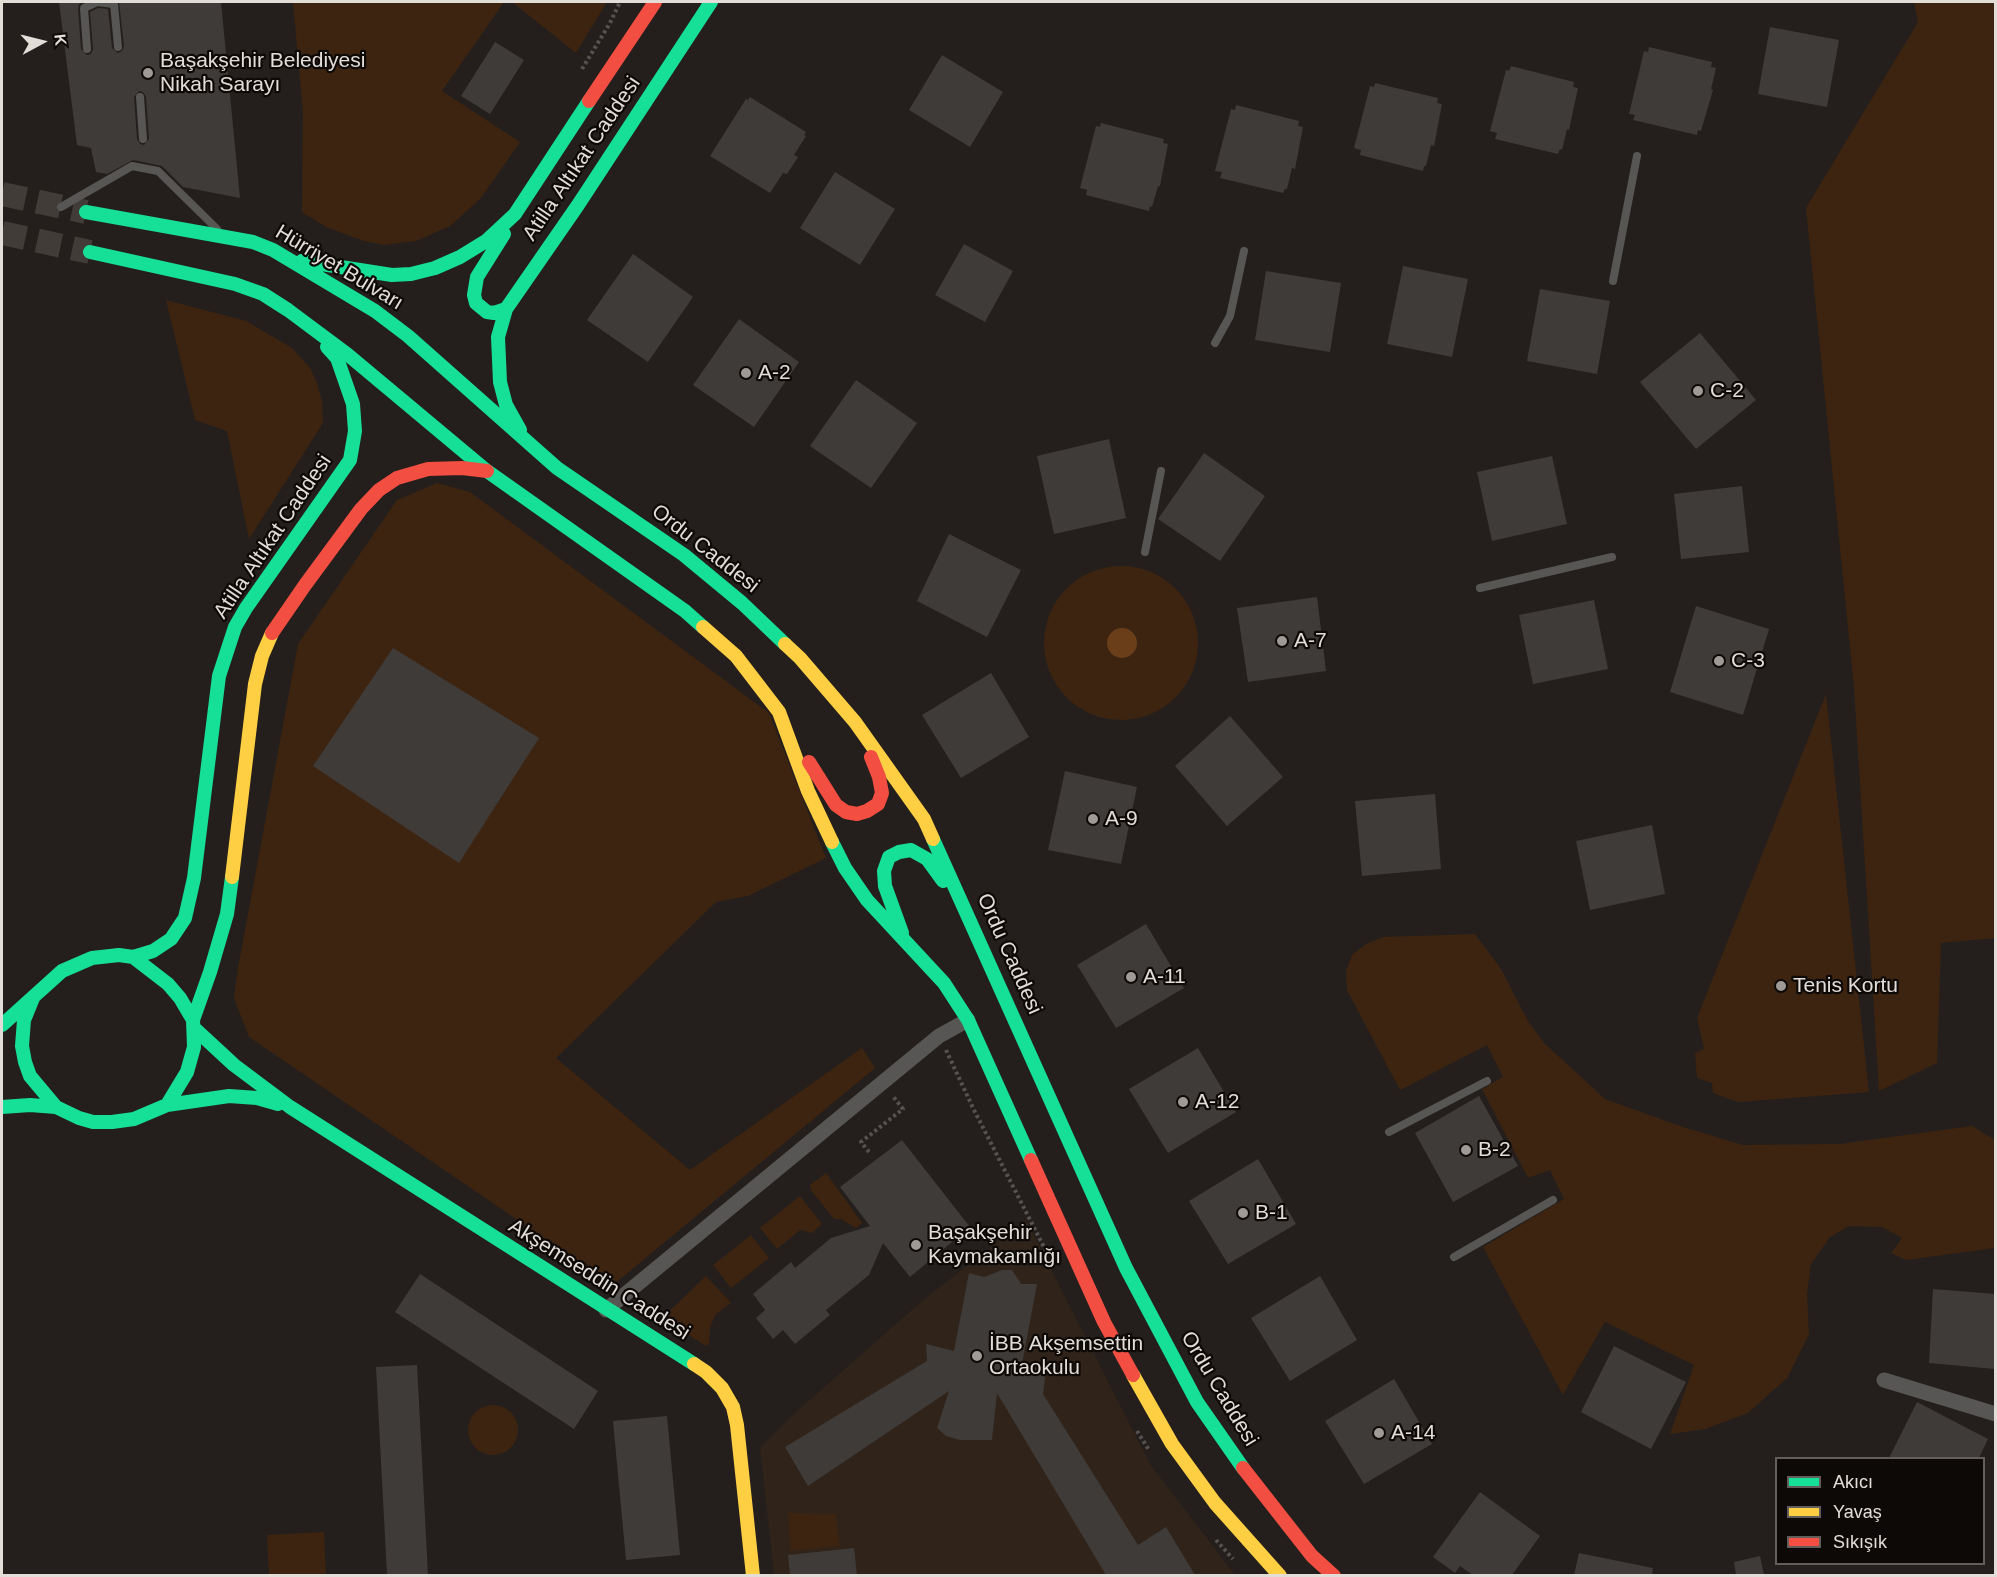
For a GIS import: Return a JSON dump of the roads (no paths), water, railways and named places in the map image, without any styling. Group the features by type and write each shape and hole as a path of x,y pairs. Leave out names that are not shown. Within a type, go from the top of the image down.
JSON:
{"main road":[{"name":"Atilla Altıkat Caddesi","path":"286,258 392,275 411,274 435,268 486,242 515,214 655,2"},
{"name":"Atilla Altıkat Caddesi","path":"529,445 506,405 501,382 498,337 506,309 591,186 711,2"},
{"name":"Hürriyet Bulvarı","path":"86,212 225,236 253,242 273,250 375,311 408,336 529,445"},
{"path":"506,309 494,313 487,312 477,303 475,288 477,277 515,214"},
{"path":"90,252 235,284 263,294 288,310 347,354 487,471 685,611 736,656 779,712 836,805 846,813 858,814 878,804 882,793 879,777 855,722"},
{"name":"Atilla Altıkat Caddesi","path":"133,957 153,951 171,939 185,918 194,878 219,676 235,627 246,608 335,483 350,460 354,446 353,404 337,358 288,310"},
{"name":"Ordu Caddesi","path":"529,445 557,468 684,555 742,603 800,658 855,722 924,819 1126,1268 1197,1402 1253,1483 1312,1556 1334,1575"},
{"path":"2,1107 30,1105 56,1107 93,1122 112,1122 134,1119 167,1105 187,1072 194,1047 193,1024 227,914 255,684 262,656 274,630 361,509 379,490 396,478 428,469 462,468 487,471"},
{"path":"779,712 808,791 845,867 867,900 884,920 903,937 944,983 968,1020 1104,1322 1138,1386 1172,1444 1215,1503 1280,1575"},
{"path":"903,937 885,885 884,871 889,857 911,850 927,859 976,931"},
{"path":"2,1025 62,971 92,958 119,955 133,957 168,984 180,998 193,1024"},
{"path":"33,998 22,1032 25,1062 30,1076 56,1107"},
{"name":"Akşemseddin Caddesi","path":"193,1024 234,1065 290,1107 706,1372 722,1388 733,1407 737,1425 753,1575"},
{"name":"Akşemseddin Caddesi","path":"167,1105 229,1096 257,1098 290,1107"}],"street":[{"path":"606,1310 939,1036 968,1020"},
{"path":"1884,1380 1995,1414"}],"lane":[{"path":"87,49 84,8 98,2 114,4 118,46"},
{"path":"140,97 143,139"},
{"path":"1613,281 1637,156"},
{"path":"61,207 132,166 146,166 158,171 225,236"},
{"path":"1215,343 1230,316 1244,252"},
{"path":"1145,552 1161,471"},
{"path":"1480,588 1612,557"},
{"path":"1389,1132 1486,1081"},
{"path":"1454,1257 1552,1200"}],"tunnel":[{"path":"2,194 86,212"},
{"path":"2,233 90,252"}],"place":[{"name":"Başakşehir Belediyesi Nikah Sarayı","path":"148,73"},
{"name":"A-2","path":"746,373"},
{"name":"C-2","path":"1698,391"},
{"name":"A-7","path":"1282,641"},
{"name":"C-3","path":"1719,661"},
{"name":"A-9","path":"1093,819"},
{"name":"A-11","path":"1131,977"},
{"name":"Tenis Kortu","path":"1781,986"},
{"name":"A-12","path":"1183,1102"},
{"name":"B-2","path":"1466,1150"},
{"name":"B-1","path":"1243,1213"},
{"name":"Başakşehir Kaymakamlığı","path":"916,1245"},
{"name":"İBB Akşemsettin Ortaokulu","path":"977,1356"},
{"name":"A-14","path":"1379,1433"}]}
